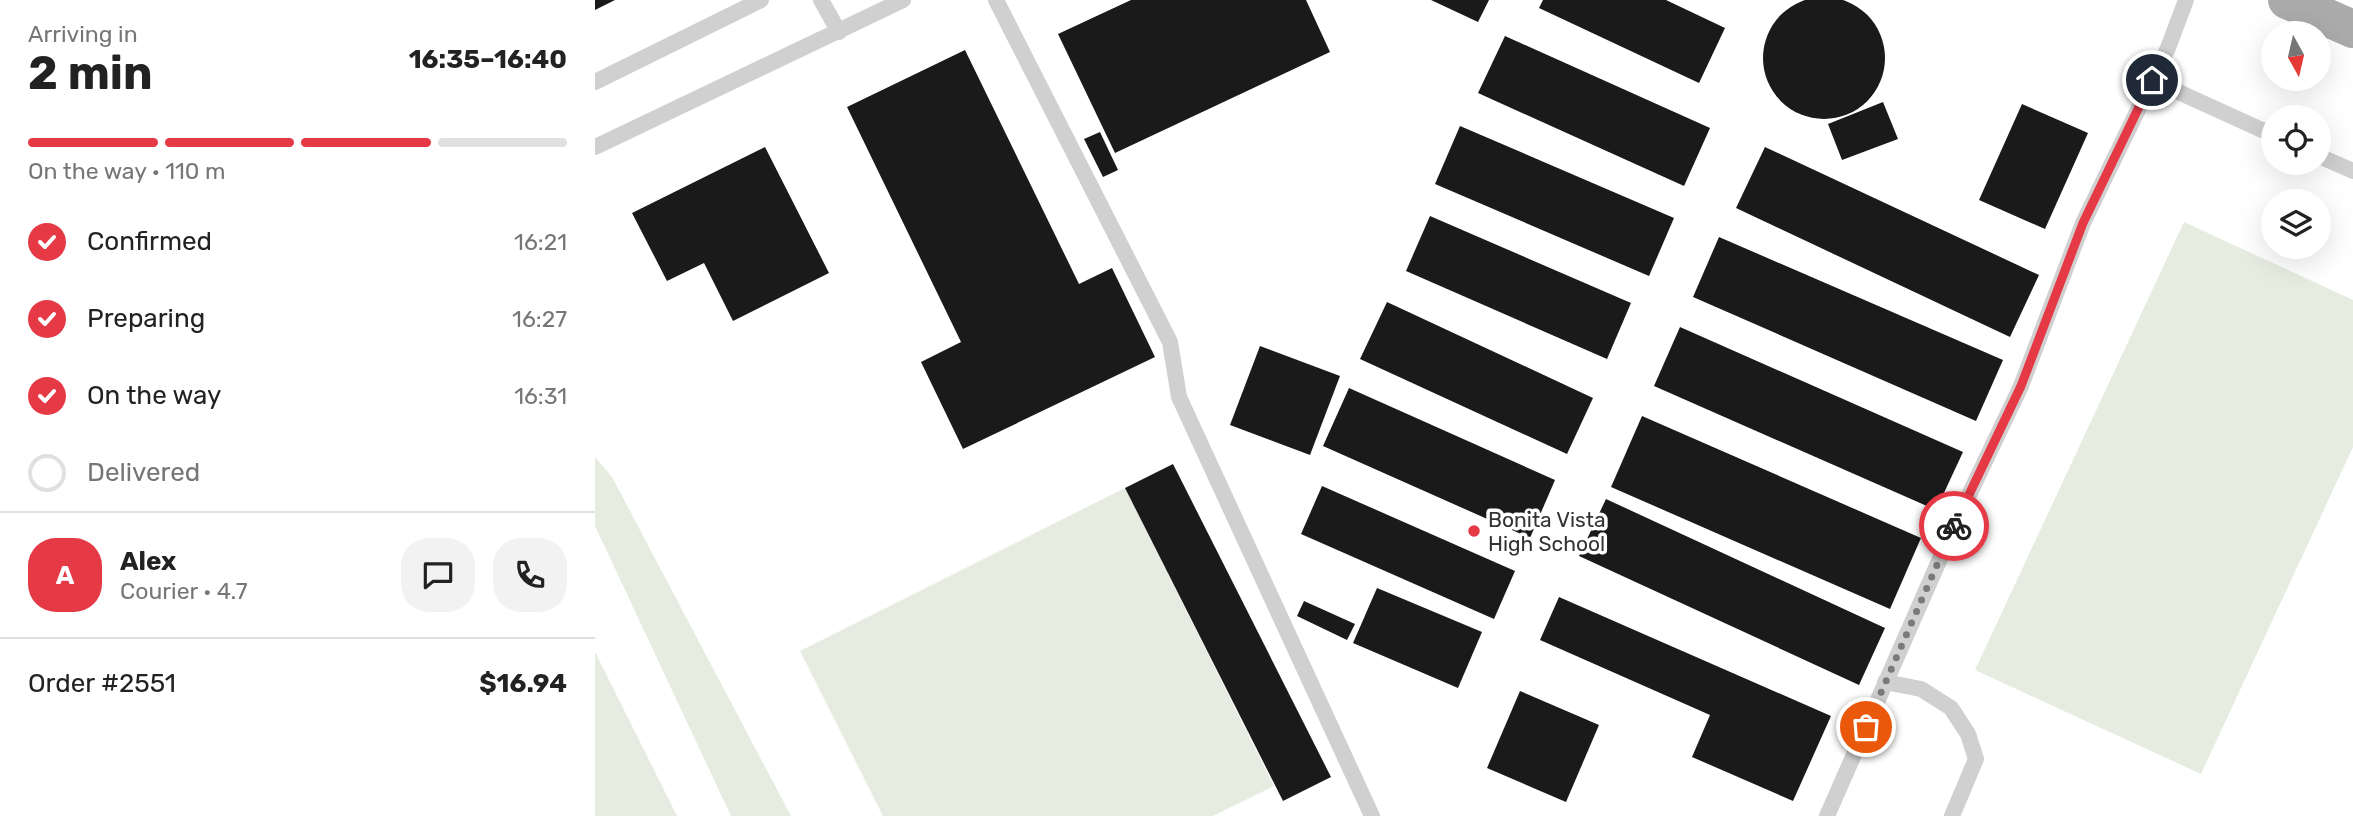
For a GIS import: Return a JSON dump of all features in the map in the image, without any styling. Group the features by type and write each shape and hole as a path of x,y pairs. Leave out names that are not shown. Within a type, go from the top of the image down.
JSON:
{"main road":[{"path":"2287,0 2353,29"}],"lane":[{"path":"595,82 761,0"},
{"path":"821,0 839,32"},
{"path":"595,146 903,0"},
{"path":"996,0 1170,342 1179,397 1372,816"},
{"path":"1827,816 1957,520 2021,386 2083,223 2168,48 2186,0"},
{"path":"2152,80 2261,130"},
{"path":"2331,161 2353,171"},
{"path":"1885,682 1921,689 1951,708 1968,734 1976,759 1952,816"}],"shaded area":[{"path":"2184,222 2353,300 2353,447 2201,774 1975,670"},
{"path":"595,457 612,477 791,816 731,816 595,526"},
{"path":"1125,488 1274,786 1213,816 883,816 800,651"},
{"path":"595,652 677,816 595,816"}],"building":[{"path":"1808,-1 1840,-1 1858,7 1875,24 1884,46 1884,70 1875,92 1858,109 1836,118 1812,118 1790,109 1773,92 1764,70 1764,46 1773,24 1790,7"},
{"path":"595,0 615,0 595,10"},
{"path":"1131,0 1306,0 1330,52 1115,153 1058,34"},
{"path":"1431,0 1489,0 1478,22"},
{"path":"1543,0 1666,0 1725,28 1699,83 1539,8"},
{"path":"1505,36 1710,128 1684,186 1478,93"},
{"path":"965,50 1079,284 1112,268 1155,357 963,449 921,362 961,342 847,107"},
{"path":"1883,102 1898,139 1842,160 1828,124"},
{"path":"2022,104 2088,133 2045,229 1979,200"},
{"path":"1460,126 1674,218 1649,276 1435,184"},
{"path":"1100,132 1118,170 1103,177 1084,139"},
{"path":"765,147 829,273 733,321 704,263 667,281 632,213"},
{"path":"1765,147 2039,275 2010,337 1736,208"},
{"path":"1430,216 1631,303 1607,359 1406,271"},
{"path":"1719,237 2003,360 1976,421 1693,297"},
{"path":"1387,302 1593,398 1567,454 1360,359"},
{"path":"1680,327 1963,452 1936,510 1654,386"},
{"path":"1260,346 1340,376 1310,455 1230,425"},
{"path":"1349,388 1555,480 1530,538 1323,446"},
{"path":"1642,416 1921,538 1890,609 1611,487"},
{"path":"1173,464 1331,777 1283,801 1125,488"},
{"path":"1322,486 1515,571 1494,619 1301,534"},
{"path":"1606,499 1885,628 1859,685 1579,556"},
{"path":"1377,588 1482,632 1458,688 1353,643"},
{"path":"1559,597 1831,716 1793,801 1692,757 1710,715 1540,640"},
{"path":"1304,601 1355,624 1347,640 1297,616"},
{"path":"1520,691 1599,725 1566,802 1487,768"}],"way so far":[{"path":"1866,727 1954,526"}],"place":[{"name":"Bonita Vista High School","path":"1474,531"}],"route":[{"path":"1954,526 2021,386 2083,223 2152,80"}]}
